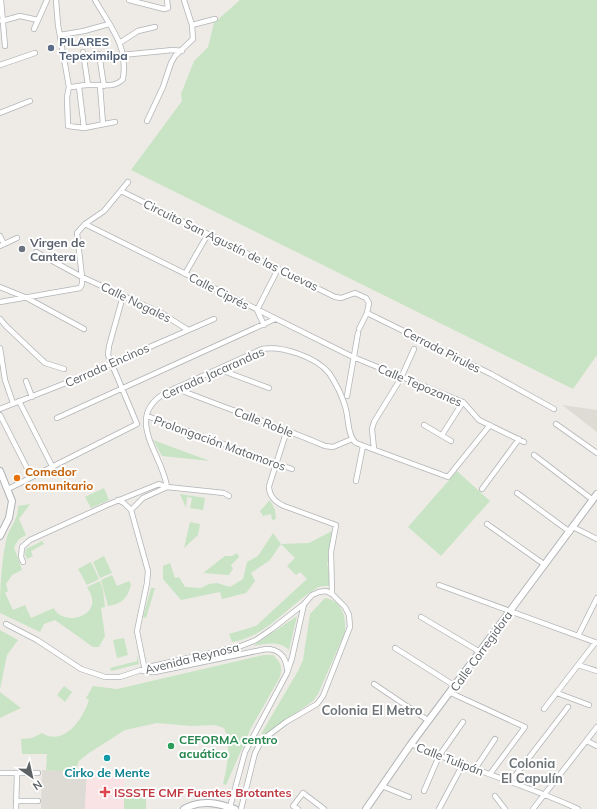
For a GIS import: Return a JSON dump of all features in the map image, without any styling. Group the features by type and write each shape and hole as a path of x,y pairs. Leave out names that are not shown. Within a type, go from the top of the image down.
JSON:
{"street":[{"path":"1,0 1,22 5,46"},
{"path":"34,29 47,0"},
{"path":"56,0 60,35 69,87 67,97 68,126 84,128 115,122"},
{"path":"69,87 88,85 102,86 119,82 123,79 124,71 121,42 95,0"},
{"path":"129,0 164,9 168,8 167,0"},
{"path":"147,121 163,87 171,63 193,39 192,26 184,0"},
{"path":"1,22 20,16 38,20"},
{"path":"192,26 215,19"},
{"path":"60,35 84,31 109,24"},
{"path":"121,42 138,32 155,27"},
{"path":"122,55 173,50 182,51"},
{"path":"83,52 88,85"},
{"path":"0,65 35,53"},
{"path":"99,54 103,124"},
{"path":"79,86 84,128"},
{"path":"0,113 30,101"},
{"path":"0,302 75,290 82,284 77,233 85,224 104,211 128,182"},
{"name":"Circuito San Agustín de las Cuevas","path":"121,191 341,298 355,293 360,295 369,303 367,313"},
{"name":"Calle Ciprés","path":"85,224 353,357"},
{"path":"185,274 208,234"},
{"path":"0,236 2,245 17,238"},
{"name":"Calle Nogales","path":"36,252 82,277 163,314 188,330"},
{"path":"264,325 257,310 278,268"},
{"path":"0,287 27,298 84,329"},
{"path":"8,489 137,424 111,364 109,346 123,296"},
{"path":"347,396 359,331 367,313"},
{"name":"Cerrada Pirules","path":"367,313 491,374 554,409"},
{"path":"0,318 6,326 45,363 64,369"},
{"name":"Cerrada Encinos","path":"0,410 214,319"},
{"path":"56,418 275,319"},
{"path":"0,348 5,380 52,466"},
{"name":"Cerrada Jacarandas","path":"167,487 163,472 149,441 146,425 154,401 175,388 262,349 284,349 306,358 322,367 332,379 345,404 352,439"},
{"path":"374,449 372,429 374,422 401,378 414,349"},
{"name":"Calle Tepozanes","path":"353,357 462,402 479,420 524,442"},
{"path":"218,370 269,388"},
{"path":"26,381 32,396"},
{"name":"Calle Roble","path":"175,388 287,430 325,446 333,447 352,439"},
{"path":"442,435 462,402"},
{"path":"0,415 27,468"},
{"name":"Prolongación Matamoros","path":"148,416 292,469"},
{"path":"556,424 597,453"},
{"path":"424,425 451,441"},
{"path":"352,439 356,444 448,476 490,425"},
{"path":"241,809 255,752 262,740 286,722 318,704 323,696 350,627 347,611 332,594 331,552 336,525 284,506 269,493 269,486 275,464 287,430"},
{"path":"482,489 519,439"},
{"path":"356,481 363,446"},
{"path":"534,455 593,500"},
{"path":"0,471 12,501 12,510 0,536"},
{"path":"23,562 21,556 22,547 30,540 118,500 159,484 167,487 224,493 229,496"},
{"path":"131,510 143,498 167,487"},
{"path":"517,493 571,530 597,539"},
{"name":"Calle Corregidora","path":"366,809 411,744 597,494"},
{"path":"118,500 124,503 131,510 148,571 137,631 143,671"},
{"path":"487,524 545,565"},
{"path":"439,585 596,643 544,709"},
{"name":"Avenida Reynosa","path":"6,624 26,633 81,669 94,675 120,677 241,646 256,640 272,629 304,604 312,595 326,591 332,594"},
{"path":"578,636 597,598"},
{"path":"184,809 200,802 210,802 231,808 245,752 287,673 304,604"},
{"path":"421,617 480,652"},
{"path":"395,648 455,686"},
{"name":"Avenida Reynosa","path":"143,671 155,672 272,649 282,654 286,664 287,673"},
{"path":"578,664 597,671"},
{"path":"374,684 428,721"},
{"path":"451,692 525,726 490,774"},
{"path":"556,693 589,705"},
{"path":"511,781 568,707"},
{"path":"424,791 439,756 463,722"},
{"path":"533,809 597,727"},
{"path":"475,769 495,739"},
{"path":"587,741 597,746"},
{"name":"Calle Tulipán","path":"411,744 439,756 544,793 578,809"},
{"path":"440,809 463,764"},
{"path":"0,773 38,773"},
{"path":"16,809 17,773"},
{"path":"382,786 409,797"},
{"path":"298,809 293,806 303,793 324,809"},
{"path":"495,796 505,809"},
{"path":"16,802 38,801"}],"shaded area":[{"path":"562,405 597,410 597,432"},
{"path":"42,770 87,771 85,809 41,809"},
{"name":"ISSSTE CMF Fuentes Brotantes","path":"87,771 124,773 124,809 85,809"}],"green space":[{"path":"240,0 597,0 597,355 573,389 131,170 182,101 181,94 194,61 208,47 214,23"},
{"path":"153,440 210,461 162,456"},
{"path":"457,471 490,501 441,556 408,527"},
{"path":"104,488 109,500 91,508 85,497"},
{"path":"180,494 205,498 203,510 190,508 192,498 187,497 186,508"},
{"path":"270,500 275,510 276,519 272,520 271,514 263,516 260,511"},
{"path":"30,504 19,519 26,535 19,539 14,547 22,570 12,575 6,584 8,591 5,593 13,610 25,605 31,618 54,608 63,617 70,618 83,615 92,606 92,598 87,587 100,581 103,590 105,607 101,608 105,636 99,647 93,647 55,620 44,624 40,632 0,613 2,568 7,537 17,515 18,506"},
{"path":"190,522 200,524 198,535 184,548"},
{"path":"332,531 329,552 331,562 327,563 332,585 317,588 306,595 277,620 256,634 245,639 232,642 229,634 256,626 307,579 300,572 296,575 287,566 295,558 281,544 309,543"},
{"path":"273,533 281,544 270,560 251,573 255,581 246,593 222,599 220,592 181,600 163,579 163,566 170,563 175,578 179,577 185,587 201,588 209,584 217,583 230,587 243,579 247,562 258,556"},
{"path":"42,541 44,544 31,551 33,556 27,559 25,554 26,549"},
{"path":"237,553 239,557 231,565 233,569 229,575 203,573 225,556 232,556"},
{"path":"104,556 112,573 100,578 93,562"},
{"path":"91,562 99,579 87,585 78,569"},
{"path":"112,575 117,586 129,581 131,584 124,600 117,604 108,606 101,580"},
{"path":"151,588 155,588 146,618 143,617"},
{"path":"325,598 336,602 340,606 344,615 345,632 318,694 313,701 264,735 261,734 303,660 310,614"},
{"path":"297,616 289,650 277,644 253,646"},
{"path":"0,630 18,640 7,655 0,689"},
{"path":"124,638 128,655 117,658 113,640"},
{"path":"137,655 139,664 111,671 110,668 137,661"},
{"path":"264,655 273,655 280,664 280,677 251,728 226,785 223,784 227,763 228,741 224,728 215,725 191,726 157,723 125,730 79,761 75,772 46,770 47,754 22,754 21,739 32,738 42,733 50,736 58,736 65,734 72,729 86,707 89,700 86,698 93,686 117,689"},
{"path":"64,686 72,692 65,702 57,695"},
{"path":"0,692 21,708 0,718"},
{"path":"124,796 146,796 146,809 124,809"}],"place":[{"name":"PILARES Tepeximilpa","path":"51,48"},
{"name":"Virgen de Cantera","path":"22,249"},
{"name":"Comedor comunitario","path":"17,478"},
{"name":"CEFORMA centro acuático","path":"171,746"},
{"name":"Cirko de Mente","path":"107,758"},
{"name":"ISSSTE CMF Fuentes Brotantes","path":"105,792"}],"district":[{"name":"Colonia El Metro","path":"372,710"},
{"name":"Colonia El Capulín","path":"532,770"}]}
